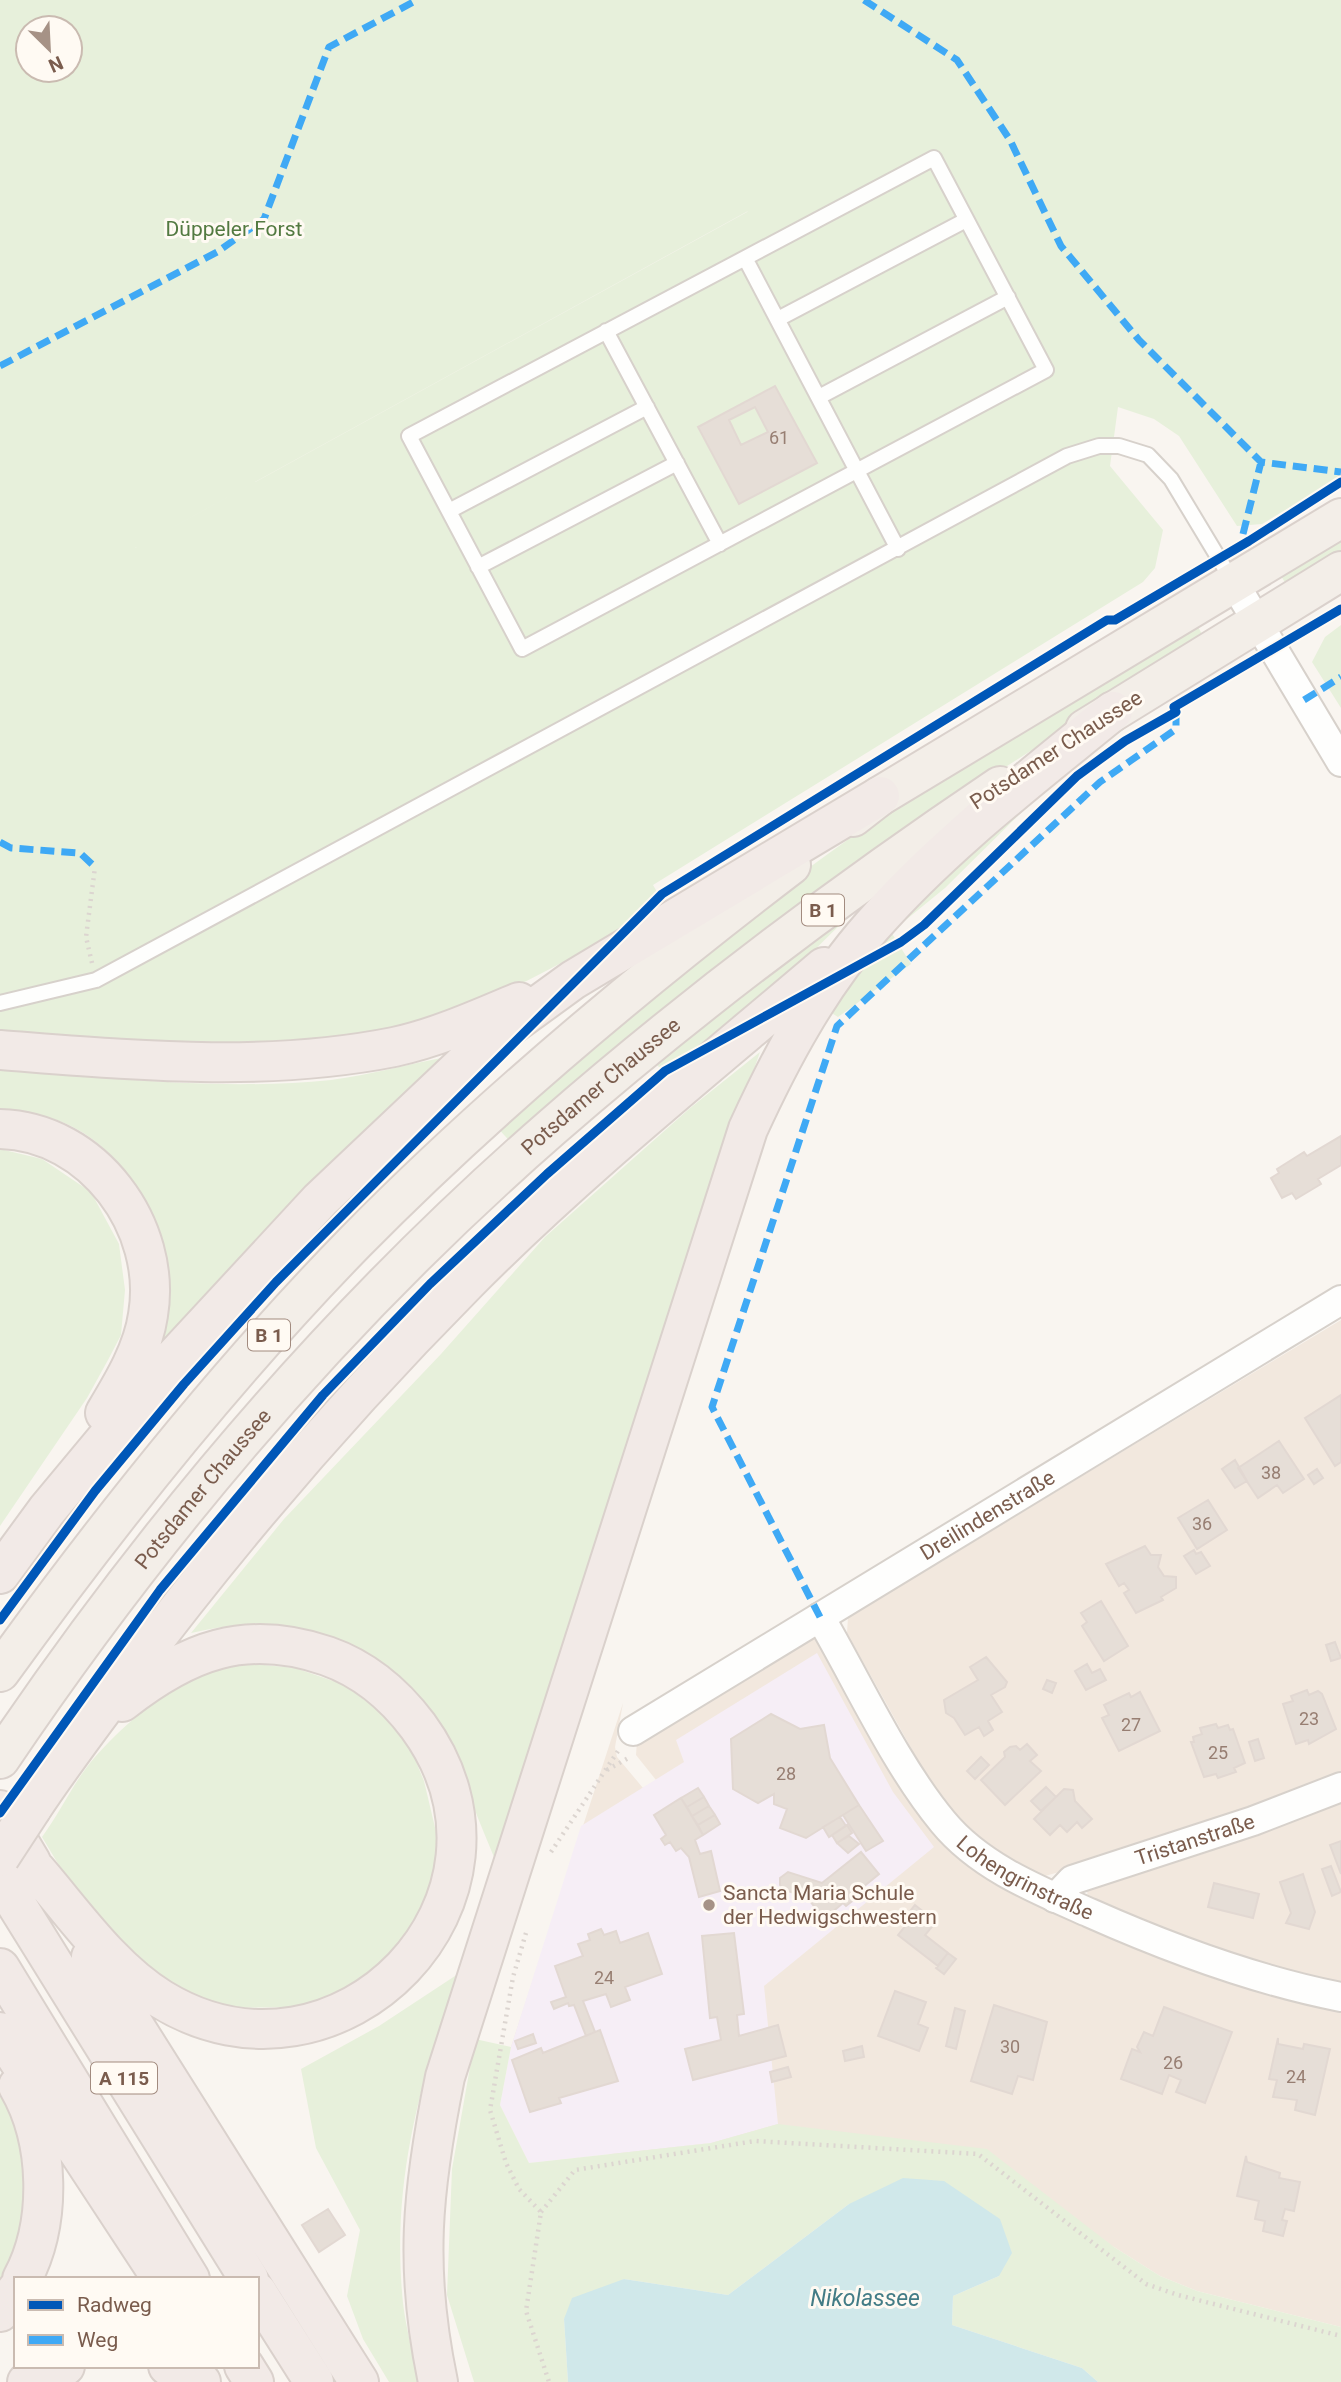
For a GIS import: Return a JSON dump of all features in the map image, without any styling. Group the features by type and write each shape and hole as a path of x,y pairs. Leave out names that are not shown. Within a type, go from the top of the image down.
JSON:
{"highway":[{"path":"438,2382 422,2276 422,2218 430,2149 445,2077 748,1129 777,1066 796,1034 822,992 870,928 920,873 1113,711"},
{"path":"0,1574 47,1510 171,1361 320,1200 485,1044 573,980 880,796"},
{"path":"54,1775 166,1625 260,1507 341,1414 467,1282 666,1101 870,928"},
{"path":"0,1050 185,1063 258,1063 323,1059 396,1046 485,1017 573,980"},
{"path":"0,1129 48,1139 69,1150 101,1174 117,1192 141,1232 150,1271 149,1315 136,1355 118,1391 47,1510"},
{"path":"0,1857 16,1809 54,1775 107,1713 169,1669 197,1654 255,1642 305,1648 354,1667 377,1684 398,1702 429,1741 450,1792 455,1840 453,1865 438,1918 424,1945 406,1967 385,1986 328,2017 272,2028 215,2022 161,1999 115,1962 18,1874"},
{"path":"16,1809 18,1874 359,2382"},
{"name":"A 115","path":"18,1874 248,2277"},
{"name":"A 115","path":"0,1968 189,2277"},
{"path":"0,2032 161,2277"},
{"path":"0,2055 29,2103 43,2168 44,2220 39,2241 23,2277"},
{"path":"0,2312 14,2294"},
{"path":"259,2295 314,2382"},
{"path":"27,2382 60,2368"},
{"path":"172,2368 201,2382"}],"main road":[{"name":"B 1","path":"0,1672 99,1536 149,1473 356,1241 457,1144 579,1035 700,935 880,796 1341,518"},
{"name":"Potsdamer Chaussee","path":"1,1756 90,1631 245,1438 391,1280 492,1182 632,1059 734,977 899,854 1113,711 1341,571"}],"street":[{"path":"1234,583 1341,762"},
{"name":"Dreilindenstraße","path":"633,1731 1341,1300"},
{"name":"Lohengrinstraße","path":"820,1617 916,1784 944,1823 986,1862 1055,1898 1164,1946 1293,1987 1341,1997"},
{"name":"Tristanstraße","path":"1055,1898 1072,1880 1253,1821 1341,1787"}],"lane":[{"path":"933,158 1046,370 522,649 409,436 745,258 933,158"},
{"path":"778,318 967,220"},
{"path":"745,258 898,549"},
{"path":"819,397 1008,298"},
{"path":"606,331 720,544"},
{"path":"449,511 647,407"},
{"path":"0,1003 96,980 1067,456 1098,446 1119,446 1149,455 1171,479 1234,583"},
{"path":"478,567 677,463"}],"path":[{"path":"95,867 86,937 96,980"},
{"path":"549,1854 604,1773"},
{"path":"528,1928 513,1977 490,2110 506,2163 519,2189 541,2212"},
{"path":"549,2382 526,2311 541,2212 575,2170 755,2141 978,2154 1146,2284 1178,2295 1341,2336"}],"shaded area":[{"path":"1341,1320 1341,1776 1116,1856 1045,1876 1034,1873 993,1850 958,1818 925,1773 847,1633 848,1617"},
{"path":"807,1638 817,1639 895,1767 1053,1911 1138,1950 1215,1979 1341,2012 1341,2327 1197,2291 1160,2276 1114,2247 711,2143 610,2155 511,2047 623,1703 615,1747 617,1757 643,1788 656,1780 636,1755 637,1741"},
{"name":"Sancta Maria Schule der Hedwigschwestern","path":"817,1653 893,1792 934,1847 764,1986 778,2124 711,2143 529,2163 500,2105 511,2047 581,1826 684,1762 676,1740"},
{"path":"1341,1799 1341,1985 1212,1949 1088,1899 1087,1890"}],"green space":[{"name":"Düppeler Forst","path":"0,0 1341,0 1341,477 1262,524 1237,526 1179,436 1154,419 1118,407 1110,466 1163,530 1155,568 1143,582 653,885 664,904 522,983 472,1005 415,1024 357,1037 298,1044 179,1046 0,1035","holes":["748,211 747,212 135,548"]},
{"path":"1341,532 1341,557 1289,589 1278,571"},
{"path":"1195,621 1205,640 963,794 514,1146 495,1125 721,936 846,841 994,744"},
{"path":"1341,625 1341,708 1312,662 1325,637"},
{"path":"1035,799 945,888 891,932 911,964 838,1017 825,1009 917,893"},
{"path":"861,904 776,988 670,1078 655,1063"},
{"path":"760,1052 689,1257 496,1862 472,1802 456,1751 433,1715 406,1684 377,1660 346,1642 311,1630 274,1625 234,1626 191,1633 284,1519 441,1354 545,1237 689,1109"},
{"path":"447,1057 159,1349 168,1285 160,1238 141,1194 111,1155 73,1127 47,1117 0,1109 0,1069 206,1084 289,1083 331,1080"},
{"path":"0,1149 42,1159 91,1192 119,1244 125,1290 121,1335 108,1360 87,1398 0,1526"},
{"path":"253,1664 295,1668 345,1685 385,1716 412,1752 424,1781 437,1836 434,1873 426,1900 396,1950 339,1994 302,2007 216,2008 175,1991 134,1960 81,1902 42,1837 95,1757 146,1709 186,1683 230,1667"},
{"path":"458,1974 420,2096 411,2136 401,2217 403,2303 419,2382 389,2382 363,2339 347,2296 360,2230 316,2148 301,2069 379,2026"},
{"path":"475,2039 511,2047 500,2105 529,2163 711,2143 778,2124 987,2149 1114,2247 1160,2276 1197,2291 1341,2327 1341,2382 1098,2382 1082,2368 952,2325 953,2296 999,2276 849,2204 728,2295 624,2279 564,2319 568,2382 474,2382 447,2295 452,2169"},
{"path":"0,2081 22,2147 26,2218 0,2283"}],"water":[{"name":"Nikolassee","path":"903,2178 944,2181 1000,2219 1012,2253 999,2276 953,2296 952,2325 1082,2368 1098,2382 568,2382 564,2319 572,2298 624,2279 728,2295 849,2204"}],"building":[{"path":"775,386 817,463 739,504 698,427","holes":["755,407 768,432 741,445 729,420"]},
{"path":"1341,1136 1341,1165 1318,1179 1321,1184 1296,1199 1292,1193 1282,1198 1271,1178 1279,1173 1277,1169 1304,1152 1307,1156"},
{"path":"1341,1395 1341,1462 1335,1466 1305,1418"},
{"path":"1279,1441 1304,1479 1283,1493 1277,1485 1258,1498 1238,1468"},
{"path":"1235,1460 1247,1481 1235,1488 1222,1469"},
{"path":"1317,1469 1323,1478 1314,1484 1308,1475"},
{"path":"1208,1500 1227,1530 1197,1549 1178,1518"},
{"path":"1145,1546 1151,1555 1161,1555 1158,1567 1164,1576 1176,1577 1176,1588 1161,1597 1163,1600 1136,1613 1124,1593 1129,1590 1124,1583 1119,1586 1106,1564"},
{"path":"1194,1550 1196,1554 1201,1552 1210,1566 1196,1574 1184,1556"},
{"path":"1101,1601 1128,1646 1104,1661 1082,1626 1087,1622 1081,1613"},
{"path":"1335,1642 1341,1658 1331,1661 1326,1645"},
{"path":"986,1657 1007,1682 1005,1687 991,1695 1002,1712 988,1721 993,1730 984,1736 979,1727 965,1735 954,1718 946,1713 944,1700 978,1680 970,1667"},
{"path":"1087,1664 1092,1673 1100,1669 1106,1680 1086,1690 1075,1671"},
{"path":"1047,1680 1056,1683 1052,1693 1043,1689"},
{"path":"1307,1690 1309,1695 1318,1691 1322,1694 1336,1729 1309,1744 1308,1740 1296,1744 1283,1704 1293,1701 1291,1696"},
{"path":"1140,1692 1160,1731 1119,1751 1102,1718 1109,1715 1104,1705 1129,1693 1131,1697"},
{"path":"771,1714 800,1729 824,1725 830,1758 859,1805 806,1838 780,1828 787,1809 774,1804 774,1794 758,1803 733,1789 731,1739"},
{"path":"1216,1724 1218,1728 1228,1725 1230,1730 1233,1729 1245,1763 1234,1768 1236,1772 1218,1778 1216,1774 1204,1777 1191,1742 1194,1742 1193,1737 1202,1734 1200,1728"},
{"path":"1258,1739 1264,1758 1255,1761 1249,1742"},
{"path":"1027,1744 1037,1755 1030,1761 1041,1771 1005,1805 981,1780 1005,1757 1004,1752 1010,1747 1016,1746 1020,1750"},
{"path":"981,1757 989,1765 975,1779 967,1771"},
{"path":"1046,1787 1056,1797 1041,1811 1031,1801"},
{"path":"698,1788 704,1797 687,1807 681,1798"},
{"path":"1064,1789 1073,1790 1075,1801 1092,1819 1082,1828 1077,1822 1067,1832 1060,1825 1050,1835 1034,1819"},
{"path":"704,1797 709,1806 692,1816 687,1807"},
{"path":"681,1798 703,1835 695,1840 700,1854 711,1851 720,1891 699,1897 689,1857 681,1848 676,1851 670,1842 665,1845 661,1839 666,1835 654,1815"},
{"path":"859,1805 883,1841 866,1851 843,1815"},
{"path":"709,1806 715,1815 698,1825 692,1816"},
{"path":"715,1815 720,1824 703,1835 698,1825"},
{"path":"840,1817 846,1826 829,1837 823,1827"},
{"path":"847,1825 852,1833 837,1843 832,1835"},
{"path":"849,1836 859,1844 848,1853 837,1843"},
{"path":"1341,1841 1341,1874 1330,1845"},
{"path":"861,1852 879,1874 857,1892 860,1895 846,1906 843,1903 824,1919 806,1896 784,1890 780,1885 780,1878 788,1872 822,1883"},
{"path":"1331,1866 1341,1892 1332,1896 1322,1869"},
{"path":"1303,1874 1315,1912 1309,1929 1286,1923 1291,1913 1280,1882"},
{"path":"1214,1883 1259,1894 1253,1918 1208,1907"},
{"path":"915,1905 936,1922 925,1935 948,1953 938,1966 898,1935 907,1924 903,1920"},
{"path":"601,1929 604,1935 616,1931 620,1943 648,1933 662,1974 625,1987 630,2000 611,2007 606,1994 583,2001 595,2032 586,2036 574,2005 569,2006 568,2003 554,2009 551,2002 566,1997 555,1966 583,1956 578,1944 590,1940 588,1934"},
{"path":"734,1933 744,2014 737,2015 739,2036 778,2025 786,2056 693,2080 685,2049 721,2040 717,2017 710,2018 702,1936"},
{"path":"948,1953 956,1959 944,1974 936,1968"},
{"path":"895,1991 926,2002 918,2024 928,2028 919,2051 878,2036"},
{"path":"994,2005 1047,2022 1033,2080 1018,2076 1012,2094 971,2081"},
{"path":"1164,2007 1232,2032 1205,2103 1176,2092 1181,2080 1169,2075 1162,2094 1121,2079 1132,2049 1140,2052 1137,2047 1144,2032 1153,2036"},
{"path":"955,2008 965,2011 956,2049 946,2046"},
{"path":"600,2030 618,2081 559,2098 561,2103 530,2112 512,2060 541,2048 543,2053"},
{"path":"533,2034 536,2043 518,2049 515,2041"},
{"path":"1278,2038 1278,2044 1303,2049 1304,2044 1330,2049 1315,2115 1295,2110 1297,2100 1273,2097 1277,2080 1269,2079"},
{"path":"862,2046 864,2057 845,2061 843,2051"},
{"path":"788,2067 791,2077 772,2082 770,2072"},
{"path":"1246,2156 1247,2162 1280,2173 1279,2178 1300,2182 1294,2211 1285,2209 1282,2220 1287,2221 1283,2236 1263,2231 1265,2221 1255,2219 1259,2201 1237,2196"},
{"path":"328,2209 345,2235 319,2252 302,2225"}],"marked path":[{"path":"0,366 217,252 264,219 329,47 417,0"},
{"path":"864,0 957,60 1010,140 1061,246 1139,340 1261,462 1341,472"},
{"path":"1243,534 1261,462"},
{"path":"1304,700 1341,677"},
{"path":"820,1617 712,1407 837,1026 1100,782 1176,729 1176,712 1172,714"},
{"path":"0,842 11,848 80,853 95,867"}],"cycle path":[{"path":"0,1620 95,1491 184,1384 276,1282 662,894 1107,620 1115,620 1249,541 1341,482"},
{"path":"0,1813 160,1590 323,1395 430,1284 547,1174 665,1071 901,942 924,925 1077,776 1125,741 1176,712 1174,707 1341,609"}],"place":[{"name":"Sancta Maria Schule der Hedwigschwestern","path":"709,1905"}]}
